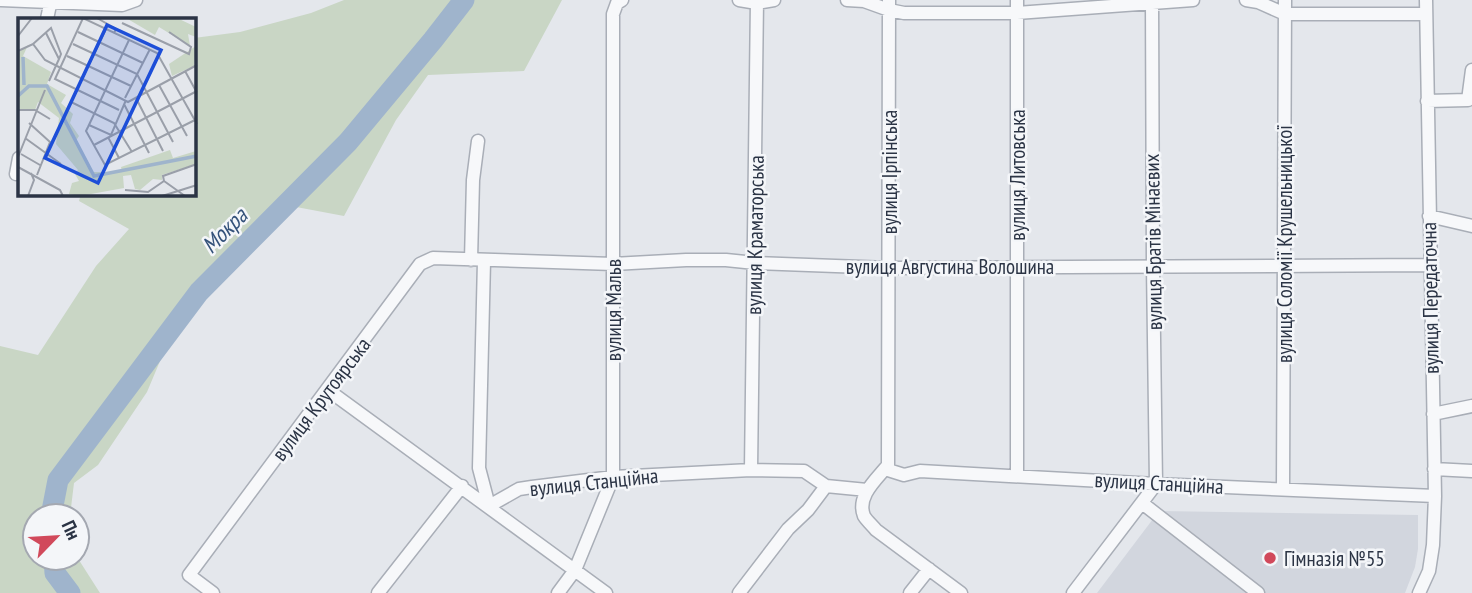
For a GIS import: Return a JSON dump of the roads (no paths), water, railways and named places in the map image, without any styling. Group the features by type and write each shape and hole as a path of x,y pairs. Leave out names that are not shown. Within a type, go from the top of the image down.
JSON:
{"street":[{"path":"1,0 122,5 136,0"},
{"name":"вулиця Мальв","path":"558,593 575,570 613,477 613,14 617,3 622,0"},
{"path":"739,0 774,0"},
{"path":"847,0 889,5 904,13 1193,0"},
{"path":"1246,0 1258,2 1285,14 1426,14"},
{"name":"вулиця Соломії Крушельницької","path":"1283,489 1285,0"},
{"name":"вулиця Передаточна","path":"1419,593 1429,570 1435,496 1426,0"},
{"name":"вулиця Краматорська","path":"751,471 757,1"},
{"name":"вулиця Братів Мінаєвих","path":"1152,2 1156,484"},
{"name":"вулиця Ірпінська","path":"885,469 888,465 889,5"},
{"name":"вулиця Литовська","path":"1017,7 1017,476"},
{"path":"1427,101 1468,100 1472,70"},
{"path":"478,141 474,180 479,467 489,506"},
{"path":"16,174 18,163"},
{"path":"1429,216 1472,226"},
{"name":"вулиця Крутоярська","path":"213,593 189,575 420,264 433,258 477,260"},
{"name":"вулиця Августина Волошина","path":"477,260 613,264 726,260 889,268 1430,265"},
{"path":"328,390 606,593"},
{"path":"1433,414 1472,405"},
{"path":"885,469 867,491 862,503 865,517 876,530 961,593"},
{"name":"вулиця Станційна","path":"885,469 904,475 920,471 1435,496"},
{"path":"1434,469 1472,471"},
{"name":"вулиця Станційна","path":"489,506 519,489 613,477 751,471 803,471 826,485 867,491"},
{"path":"1073,593 1156,484"},
{"path":"739,593 826,485"},
{"path":"378,593 462,486"},
{"path":"1142,503 1258,593"},
{"path":"910,593 929,569"}],"waterway":[{"name":"Мокра","path":"54,502 58,480 199,292 348,142 464,0"},
{"name":"Мокра","path":"55,572 70,593"}],"place":[{"name":"Гімназія №55","path":"1270,558"}]}
